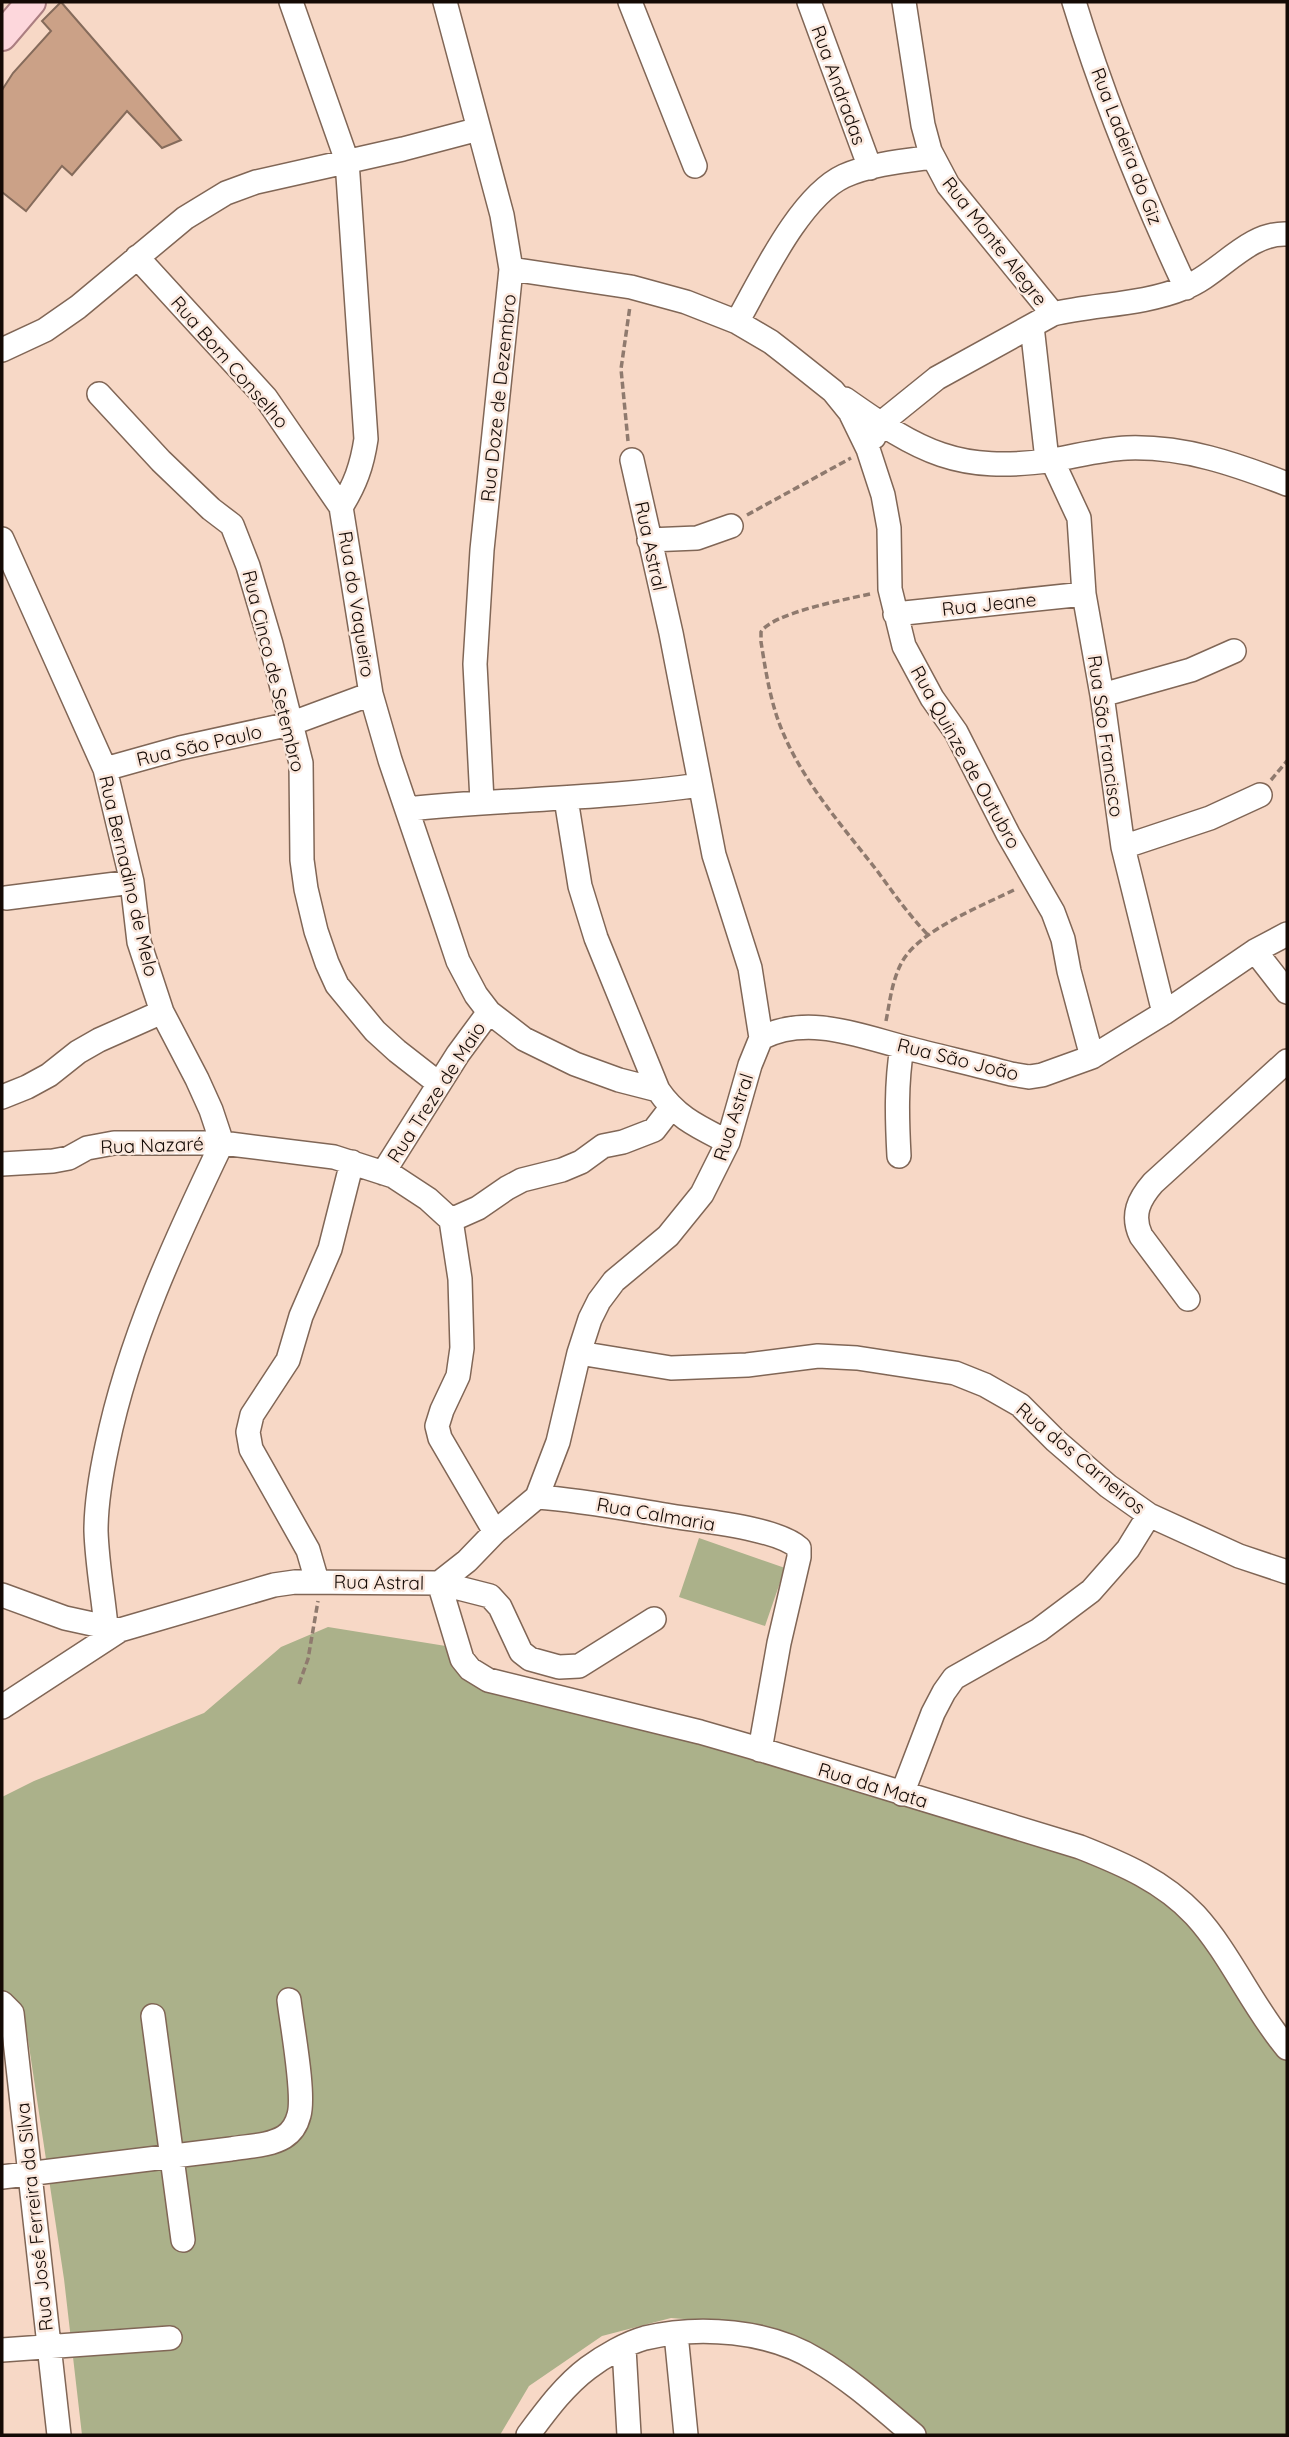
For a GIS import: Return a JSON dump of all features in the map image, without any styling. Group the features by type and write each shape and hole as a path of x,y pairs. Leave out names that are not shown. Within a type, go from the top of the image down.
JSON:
{"main road":[{"path":"2,36 31,2"}],"street":[{"name":"Rua do Vaqueiro","path":"291,2 347,161 366,439 363,462 355,484 341,507 371,694 458,961 476,995 489,1012 524,1039 575,1064 665,1099"},
{"name":"Rua Doze de Dezembro","path":"444,2 502,215 511,269 482,550 475,664 482,802"},
{"path":"630,2 695,166"},
{"name":"Rua Andradas","path":"808,2 870,168"},
{"name":"Rua Monte Alegre","path":"904,2 923,125 933,157 948,186 1053,314 1147,298 1186,288 1256,241 1287,234"},
{"name":"Rua Ladeira do Giz","path":"1074,2 1133,166 1186,288"},
{"path":"2,350 45,330 78,307 185,218 226,193 256,182 479,129"},
{"path":"737,322 793,227 819,192 842,177 870,168 933,157"},
{"name":"Rua Bom Conselho","path":"137,257 266,398 341,507"},
{"path":"511,269 631,286 686,302 737,322 771,342 832,391 880,424 922,448 975,464 999,466 1125,448 1183,451 1231,463 1287,484"},
{"path":"868,449 880,424 937,378 1053,314"},
{"name":"Rua São Francisco","path":"1032,326 1050,460 1079,518 1084,594 1102,695 1123,847 1164,1013"},
{"name":"Rua Quinze de Outubro","path":"832,391 850,412 868,449 883,495 889,528 890,589 904,646 932,698 956,732 1008,834 1054,912 1093,1057"},
{"name":"Rua Cinco de Setembro","path":"99,394 161,461 211,509 232,525 248,566 271,644 301,763 302,860 316,931 327,963 337,985 375,1031 438,1083"},
{"name":"Rua Astral","path":"2,1595 56,1615 113,1628 274,1585 317,1581 439,1583 537,1497 558,1442 590,1318 614,1282 668,1236 688,1214 716,1170 728,1142 750,1065 761,1038 750,968 714,855 671,633 632,460"},
{"path":"649,540 697,538 731,526"},
{"name":"Rua Bernadino de Melo","path":"2,539 106,769 132,882 139,942 162,1012 197,1079 222,1143"},
{"name":"Rua Jeane","path":"895,614 1084,594"},
{"path":"1102,695 1191,670 1234,651"},
{"name":"Rua São Paulo","path":"106,769 180,748 290,724 371,694"},
{"path":"407,809 482,802 566,799 700,785"},
{"path":"1123,847 1210,818 1260,795"},
{"path":"566,799 580,886 596,938 665,1099 695,1125 728,1142"},
{"path":"6,898 132,882"},
{"name":"Rua São João","path":"761,1038 772,1032 806,1027 839,1030 1030,1077 1042,1075 1093,1057 1255,951 1287,934"},
{"path":"1255,951 1287,992"},
{"path":"2,1097 49,1075 78,1052 99,1040 162,1012"},
{"name":"Rua Treze de Maio","path":"383,1172 471,1033 489,1012"},
{"path":"892,1043 898,1076 899,1156"},
{"path":"1188,1299 1141,1236 1136,1225 1139,1203 1153,1183 1287,1061"},
{"path":"451,1220 478,1208 522,1181 562,1170 581,1162 603,1146 623,1142 654,1130 665,1099"},
{"name":"Rua Nazaré","path":"2,1164 69,1158 87,1148 114,1143 222,1143"},
{"path":"2,1707 113,1628 96,1531 100,1480 117,1401 148,1309 181,1228 222,1143 334,1157 383,1172 428,1199 451,1220 460,1279 462,1348 457,1376 438,1426 440,1438 495,1532"},
{"path":"317,1581 308,1550 251,1449 248,1433 252,1415 288,1360 301,1315 330,1249 352,1162"},
{"name":"Rua dos Carneiros","path":"579,1353 671,1368 747,1365 818,1356 858,1358 955,1373 985,1385 1020,1405 1056,1441 1108,1486 1149,1515 1263,1566 1287,1572"},
{"name":"Rua Calmaria","path":"537,1497 595,1503 774,1535 799,1548 760,1750"},
{"path":"902,1794 933,1713 943,1692 954,1678 1040,1630 1091,1591 1128,1549 1149,1515"},
{"path":"439,1583 490,1596 500,1607 521,1652 530,1659 559,1667 579,1666 654,1619"},
{"name":"Rua da Mata","path":"439,1583 462,1659 470,1669 480,1675 511,1686 700,1732 1080,1847 1151,1879 1195,1915 1287,2048"},
{"path":"2,2176 231,2149 268,2143 285,2137 294,2127 300,2113 289,2000"},
{"name":"Rua José Ferreira da Silva","path":"2,2003 12,2013 59,2435"},
{"path":"153,2016 183,2241"},
{"path":"528,2435 559,2395 587,2368 624,2348 644,2338 721,2333 745,2335 788,2346 817,2360 878,2404 914,2435"},
{"path":"676,2334 686,2435"},
{"path":"2,2350 170,2338"},
{"path":"624,2348 629,2435"}],"path":[{"path":"631,286 621,369 626,430 632,460"},
{"path":"731,526 801,483 868,449"},
{"path":"890,589 830,602 770,622 761,632 761,642 773,703 784,735 800,765 898,901 928,935"},
{"path":"892,1043 897,974 909,950 928,935 1036,878"},
{"path":"299,1685 308,1659 318,1608 317,1581"}],"green space":[{"path":"699,1538 785,1568 765,1626 679,1597"},
{"path":"328,1627 452,1647 466,1679 1078,1847 1197,1921 1287,2026 1287,2435 917,2435 746,2324 671,2318 602,2336 529,2386 500,2435 82,2435 64,2279 24,2013 2,2002 2,1797 34,1781 204,1713 281,1647"}],"building":[{"path":"61,2 181,140 162,148 127,111 72,175 62,166 26,211 2,192 2,90 13,73 51,31 42,21"}]}
